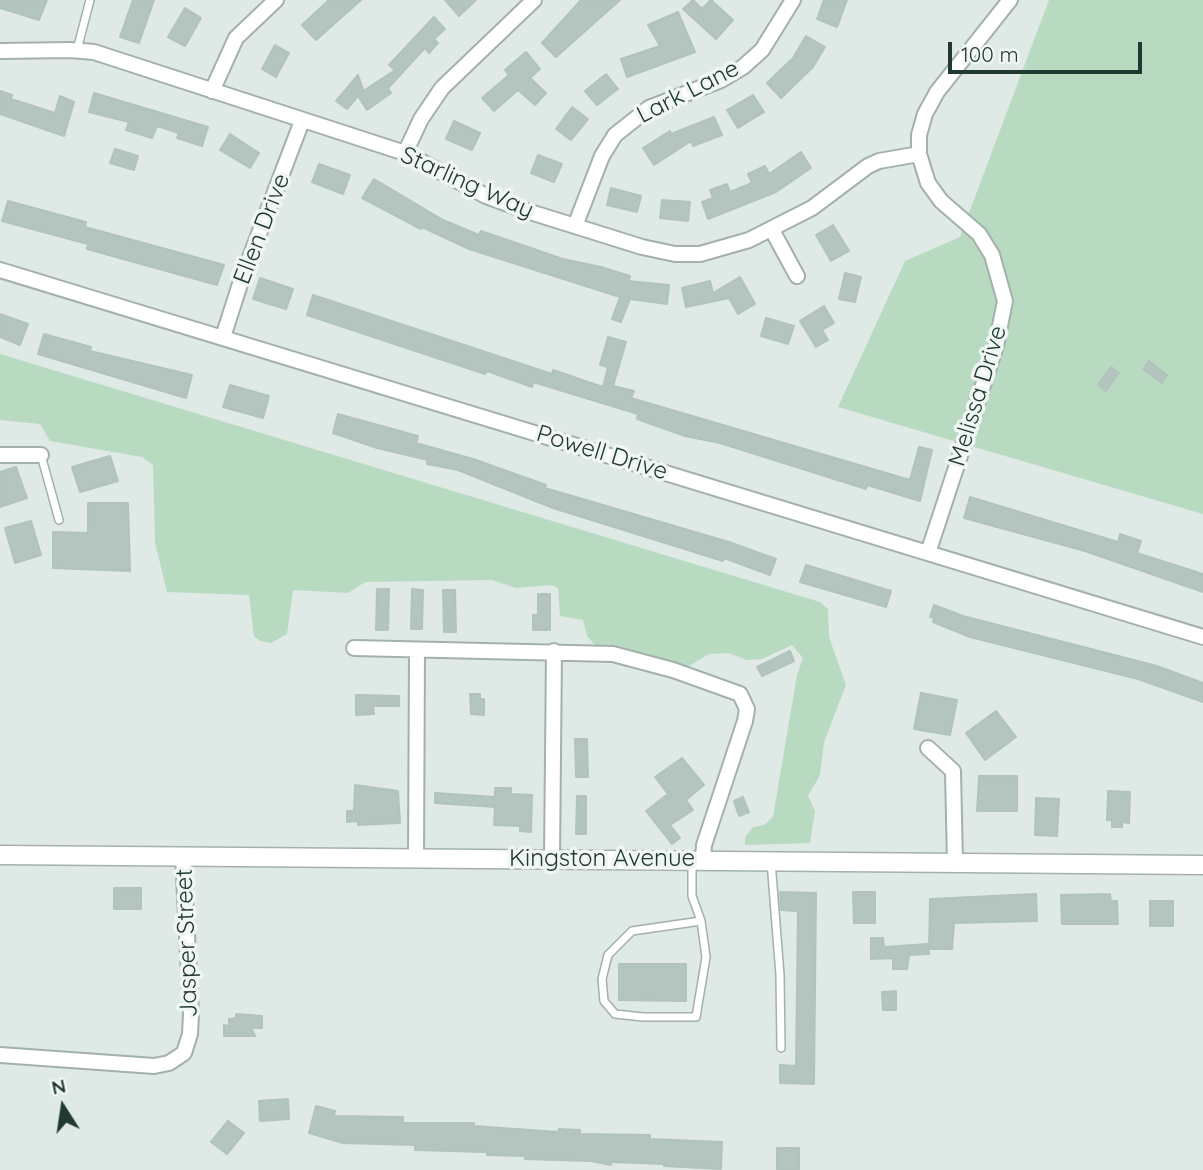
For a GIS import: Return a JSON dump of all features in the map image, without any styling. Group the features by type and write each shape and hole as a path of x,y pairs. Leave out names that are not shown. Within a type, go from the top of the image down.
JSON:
{"street":[{"path":"212,91 236,38 276,0"},
{"path":"405,153 421,118 442,88 534,0"},
{"name":"Lark Lane","path":"575,226 601,156 615,135 649,107 721,80 743,67 762,50 793,0"},
{"name":"Melissa Drive","path":"928,553 996,346 1005,301 992,255 979,233 941,201 928,183 919,155 922,125 937,92 1010,0"},
{"name":"Starling Way","path":"0,51 94,52 405,153 486,196 575,226 642,247 700,254 772,230 812,208 868,166 879,161 919,155"},
{"name":"Ellen Drive","path":"223,337 241,281 303,121"},
{"path":"772,230 797,276"},
{"name":"Powell Drive","path":"0,270 1203,637"},
{"path":"0,455 41,455"},
{"path":"354,648 613,654 727,689 745,700 744,722 698,859"},
{"path":"416,857 417,650"},
{"path":"552,859 554,651"},
{"path":"928,748 953,771 955,863"},
{"name":"Kingston Avenue","path":"0,855 1203,865"},
{"name":"Jasper Street","path":"0,1055 154,1066 169,1063 184,1053 190,1034 183,856"}],"lane":[{"path":"77,50 90,0"},
{"path":"41,455 59,520"},
{"path":"698,859 692,895 701,921 706,957 696,1017 615,1014 604,1001 602,979 608,955 632,932 701,921"},
{"path":"771,860 780,975 781,1048"}],"green space":[{"path":"1049,0 1203,0 1203,514 838,407 905,261 960,237"},
{"path":"0,354 820,602 828,609 829,637 846,685 824,742 820,775 808,796 815,811 810,843 745,845 745,837 753,827 764,825 773,817 797,675 803,658 792,645 762,659 747,660 728,653 709,654 689,666 672,663 619,646 595,645 587,636 583,620 560,616 558,588 551,585 516,588 492,580 365,582 348,593 293,590 287,634 271,643 260,641 254,636 249,595 167,592 155,542 153,465 142,457 50,441 40,424 0,420"}],"building":[{"path":"0,0 47,0 39,20 0,8"},
{"path":"133,0 154,0 139,43 120,37"},
{"path":"329,0 361,0 316,40 302,25"},
{"path":"445,0 476,0 459,16"},
{"path":"581,0 620,0 556,57 542,43"},
{"path":"693,0 702,9 711,0 733,20 716,39 683,9"},
{"path":"824,0 847,0 837,27 817,19"},
{"path":"185,8 201,18 185,46 168,37"},
{"path":"678,12 695,52 627,77 621,59 660,46 648,25"},
{"path":"434,17 445,29 434,39 438,43 429,53 425,48 388,88 391,93 367,110 358,96 347,109 336,101 358,75 363,89 359,94 395,70 389,65"},
{"path":"806,36 825,47 813,67 781,98 767,83 793,58"},
{"path":"275,45 289,53 276,77 262,69"},
{"path":"526,52 540,69 530,78 546,93 535,105 518,90 494,111 482,98 509,75 505,70"},
{"path":"606,74 618,89 597,105 585,91"},
{"path":"0,91 12,95 11,99 55,113 60,96 74,102 64,136 0,114"},
{"path":"94,93 208,127 202,146 177,138 179,133 157,126 152,138 126,130 129,122 89,112"},
{"path":"753,95 764,112 738,128 727,110"},
{"path":"572,107 588,119 571,140 556,129"},
{"path":"714,117 722,135 693,146 691,141 654,165 643,148 670,131 671,134"},
{"path":"454,121 480,133 472,150 446,139"},
{"path":"230,134 259,153 250,168 220,150"},
{"path":"115,149 138,156 134,170 110,163"},
{"path":"801,152 811,168 776,192 708,219 702,202 713,198 710,190 727,184 730,192 752,183 748,174 765,166 769,174"},
{"path":"538,155 562,164 554,182 531,173"},
{"path":"319,164 350,175 343,194 312,182"},
{"path":"374,179 443,220 479,235 481,231 563,259 601,267 630,276 629,281 669,285 667,304 630,299 621,322 612,319 620,297 469,249 422,227 421,229 362,198"},
{"path":"611,188 641,196 637,212 607,205"},
{"path":"662,200 690,202 688,221 660,218"},
{"path":"8,201 86,222 85,227 224,265 217,285 87,249 88,244 2,221"},
{"path":"833,225 849,251 831,261 816,235"},
{"path":"845,273 861,277 855,302 839,299"},
{"path":"740,277 755,304 738,314 729,298 686,307 682,288 710,281 713,293"},
{"path":"260,278 293,289 286,309 253,299"},
{"path":"313,295 552,374 553,370 603,387 608,367 600,365 608,337 626,342 613,386 634,391 631,398 910,480 919,447 932,450 920,501 867,485 866,489 720,443 685,436 637,419 638,414 533,382 532,387 487,371 485,374 307,315"},
{"path":"824,306 834,323 822,330 828,340 816,347 800,321"},
{"path":"0,314 28,324 20,345 0,337"},
{"path":"766,318 794,326 788,344 761,336"},
{"path":"44,334 91,347 90,351 192,375 186,398 38,354"},
{"path":"1149,361 1167,375 1162,383 1143,369"},
{"path":"1111,367 1119,373 1106,391 1098,385"},
{"path":"230,385 269,396 263,418 223,407"},
{"path":"338,414 418,436 416,443 473,459 546,485 545,488 729,542 776,559 770,575 724,558 723,561 553,508 458,470 427,464 428,460 377,448 333,433"},
{"path":"110,456 118,481 80,492 72,467"},
{"path":"16,467 27,498 0,507 0,472"},
{"path":"970,497 1118,542 1120,534 1141,541 1137,553 1203,574 1203,592 1085,551 964,518"},
{"path":"88,503 128,503 130,571 53,568 53,532 88,533"},
{"path":"31,521 41,555 15,563 5,528"},
{"path":"806,565 891,591 886,607 800,582"},
{"path":"377,589 389,589 388,630 376,630"},
{"path":"412,589 423,590 422,629 411,629"},
{"path":"443,590 455,590 456,632 444,632"},
{"path":"538,594 550,594 550,630 533,630 533,615 538,615"},
{"path":"934,605 963,616 1157,666 1203,683 1203,702 1138,679 970,637 933,622 934,618 930,617"},
{"path":"790,651 794,661 762,676 757,667"},
{"path":"921,693 957,700 950,735 914,729"},
{"path":"470,694 480,694 480,699 484,699 484,715 471,714"},
{"path":"356,695 399,696 399,706 373,706 374,714 356,715"},
{"path":"996,711 1016,737 985,760 966,733"},
{"path":"575,739 587,739 588,777 576,777"},
{"path":"682,758 704,785 686,800 693,810 670,825 680,838 672,844 646,811 668,794 655,777"},
{"path":"979,776 1017,776 1017,811 977,811"},
{"path":"355,785 398,791 400,823 358,825 358,821 347,822 347,811 354,811"},
{"path":"495,788 511,788 511,794 532,795 531,832 520,831 520,826 494,825 495,807 435,803 435,793 495,797"},
{"path":"1108,791 1130,792 1129,823 1122,822 1122,827 1112,827 1112,820 1107,820"},
{"path":"577,796 586,796 586,834 576,834"},
{"path":"743,797 749,812 739,816 734,801"},
{"path":"1036,798 1059,799 1057,836 1035,835"},
{"path":"114,888 141,888 141,909 114,909"},
{"path":"780,892 816,893 814,1084 780,1083 780,1065 796,1066 798,911 781,910"},
{"path":"853,892 875,892 875,923 854,923"},
{"path":"1036,894 1037,921 954,923 952,949 929,949 930,899"},
{"path":"1110,894 1111,901 1117,901 1118,924 1062,924 1061,895"},
{"path":"1150,901 1173,901 1173,926 1150,926"},
{"path":"871,938 883,938 884,947 928,944 929,954 909,955 907,969 893,969 893,958 871,959"},
{"path":"619,964 686,964 686,1001 619,1000"},
{"path":"896,991 896,1010 883,1010 882,992"},
{"path":"236,1014 262,1016 262,1028 251,1028 255,1036 224,1036 224,1025 229,1026 229,1019 236,1018"},
{"path":"288,1099 289,1119 260,1121 259,1101"},
{"path":"316,1106 335,1111 334,1116 403,1117 403,1123 474,1123 474,1126 558,1132 559,1129 580,1130 580,1134 650,1135 650,1139 722,1142 721,1169 611,1162 611,1165 591,1161 525,1159 525,1156 487,1155 487,1152 415,1150 415,1145 343,1143 309,1133"},
{"path":"228,1121 244,1133 227,1154 211,1142"},
{"path":"777,1148 799,1148 799,1170 777,1170"}]}
